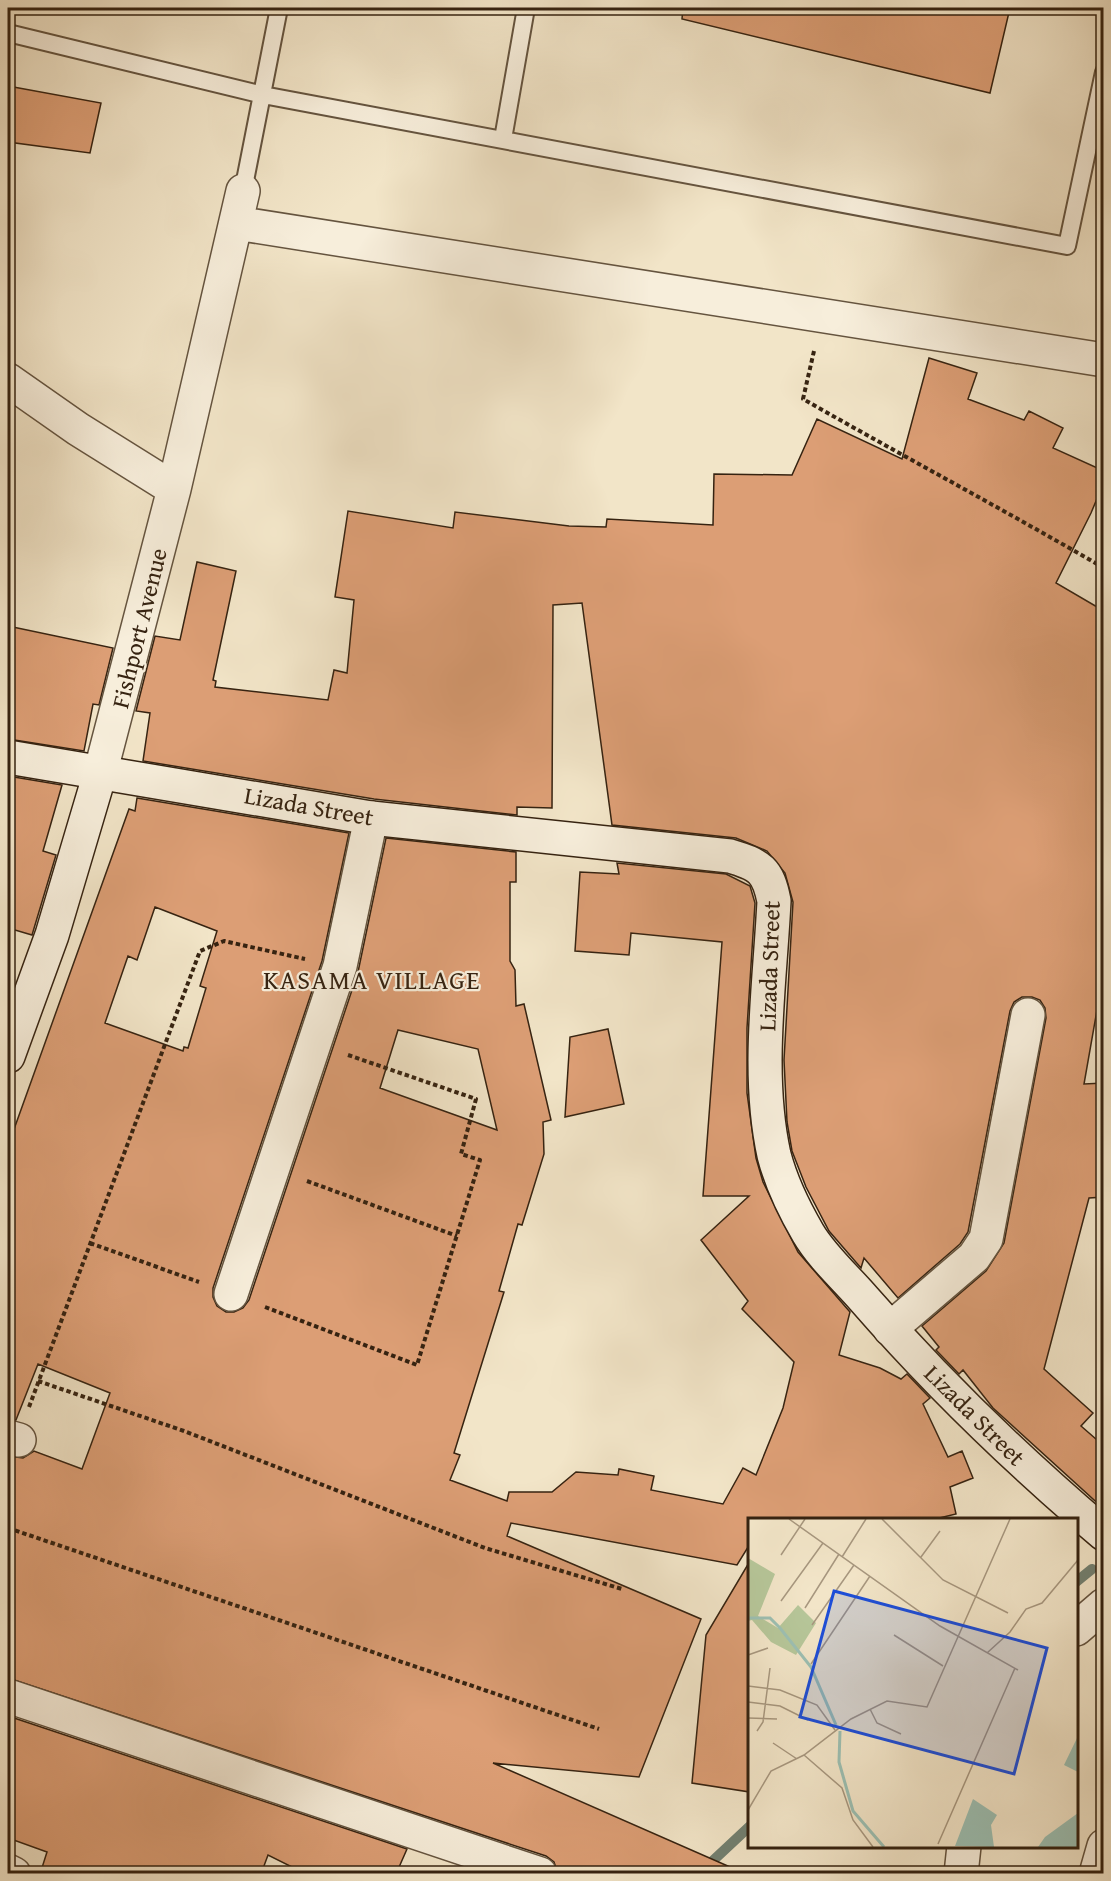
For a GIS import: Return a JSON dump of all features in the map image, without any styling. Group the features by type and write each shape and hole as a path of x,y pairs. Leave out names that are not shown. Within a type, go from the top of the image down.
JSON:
{"street":[{"name":"Fishport Avenue","path":"8,1056 56,925 101,770 174,489 243,191"},
{"path":"236,223 1104,360"},
{"path":"8,380 78,429 174,489"},
{"name":"Lizada Street","path":"8,757 101,770 371,818 730,856 762,868 771,884 774,901 766,1051 768,1109 774,1155 789,1197 810,1236 890,1329 1017,1459 1104,1534"},
{"path":"231,1294 340,966 371,818"},
{"path":"890,1329 974,1257 986,1239 1028,1015"},
{"path":"1078,1628 1104,1605"},
{"path":"8,1696 540,1874"},
{"path":"1096,1874 1104,1846"},
{"path":"961,1874 964,1848"},
{"path":"8,1871 14,1874"}],"lane":[{"path":"243,191 279,8"},
{"path":"503,139 526,8"},
{"path":"8,33 262,95 1067,246 1104,72"}],"path":[{"path":"822,315 803,399 917,464 1010,513 1104,568"},
{"path":"13,1439 38,1381 200,951 224,941 340,966"},
{"path":"314,1043 476,1099 461,1154 480,1160 417,1365"},
{"path":"272,1169 457,1236"},
{"path":"38,1381 184,1431 485,1548 622,1589"},
{"path":"8,1528 599,1729"}],"building":[{"path":"683,8 1010,8 990,93 682,19"},
{"path":"8,86 101,103 90,153 8,142"},
{"path":"929,358 977,373 968,399 1024,420 1029,411 1063,428 1053,448 1104,471 1104,482 1091,513 1056,583 1104,611 1104,964 1097,965 1102,1010 1097,1010 1084,1084 1104,1083 1104,1197 1089,1198 1044,1369 1093,1413 1081,1426 1104,1446 1104,1509 993,1408 963,1370 959,1374 936,1350 939,1347 922,1326 986,1271 1004,1243 1046,1018 1045,1008 1040,1000 1022,997 1014,1002 1010,1011 968,1232 960,1244 898,1298 864,1258 861,1268 829,1231 806,1187 792,1151 787,1122 784,1060 793,902 785,873 767,851 736,838 612,825 582,603 553,605 552,808 517,807 517,815 374,799 143,761 150,713 136,711 155,636 180,640 197,562 236,571 213,680 216,681 215,687 328,700 334,670 347,673 354,600 335,597 348,511 453,528 455,512 569,526 606,527 607,519 713,525 714,474 792,475 817,419 902,459"},
{"path":"8,626 113,648 99,705 93,704 84,751 8,739"},
{"path":"8,776 62,785 43,851 56,855 32,935 8,928"},
{"path":"137,798 349,833 322,961 213,1288 213,1297 217,1306 226,1312 234,1312 243,1308 249,1300 358,972 386,838 516,852 516,882 510,882 510,961 515,970 516,1006 524,1004 551,1120 543,1122 544,1154 522,1225 518,1224 499,1291 504,1292 454,1453 460,1455 450,1480 507,1501 509,1492 552,1492 576,1472 618,1475 619,1469 654,1476 651,1490 723,1504 743,1468 756,1475 783,1408 794,1362 742,1309 748,1301 701,1240 749,1196 703,1196 722,942 631,933 629,955 575,951 580,872 619,874 617,863 726,874 750,886 755,903 747,1028 747,1093 756,1158 763,1182 798,1252 850,1312 839,1355 880,1368 901,1379 907,1374 930,1398 923,1404 948,1457 962,1451 973,1478 950,1487 956,1514 939,1518 748,1518 748,1547 737,1565 511,1523 507,1536 701,1619 639,1777 493,1763 746,1874 558,1874 554,1862 546,1856 8,1678 8,1456 23,1458 34,1451 82,1469 110,1393 38,1364 16,1420 8,1419 8,1146 129,809 135,811","holes":["155,907 217,931 200,986 206,988 188,1048 184,1047 183,1051 105,1023 128,956 137,960","398,1030 478,1049 497,1130 380,1088"]},
{"path":"608,1029 624,1104 565,1117 570,1037"},
{"path":"748,1564 748,1792 692,1783 706,1635"},
{"path":"8,1716 407,1849 396,1874 306,1874 268,1855 261,1874 40,1874 47,1852 8,1838"}],"waterway":[{"path":"1078,1580 1092,1569"},
{"path":"704,1869 748,1828"}],"district":[{"name":"KASAMA VILLAGE","path":"372,979"}]}
